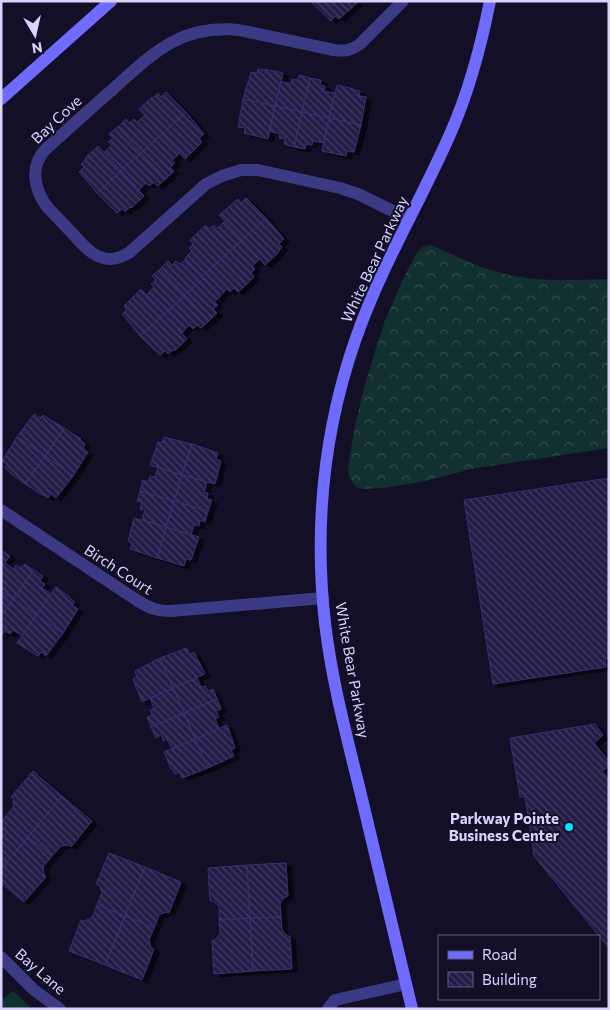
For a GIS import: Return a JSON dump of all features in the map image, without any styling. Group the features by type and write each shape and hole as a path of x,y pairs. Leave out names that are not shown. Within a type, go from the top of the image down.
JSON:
{"street":[{"path":"1,99 111,1"},
{"name":"Bay Cove","path":"403,1 363,41 356,47 348,50 334,50 239,30 223,29 197,32 170,42 150,56 46,149 38,159 35,172 37,188 45,204 89,251 97,256 107,258 127,255 211,181 241,170 264,171 340,188 358,194 409,219"},
{"name":"White Bear Parkway","path":"412,1009 337,693 326,632 321,561 323,494 329,442 338,398 350,357 381,276 439,158 459,111 477,56 490,1"},
{"name":"Birch Court","path":"1,510 150,608 156,610 171,611 323,598"},
{"name":"Bay Lane","path":"1,958 34,990 60,1009"},
{"path":"328,1009 336,1000 406,984"}],"green space":[{"path":"430,245 478,266 508,275 551,280 609,279 609,448 471,469 426,481 383,488 365,489 354,485 349,477 348,467 365,384 378,342 402,281 416,254 422,247"},
{"path":"13,991 32,1009 1,1009 1,1001"}],"building":[{"path":"310,1 355,1 357,3 339,19 335,16 331,21"},
{"path":"258,69 283,73 275,106 243,99 251,72 257,73"},
{"path":"299,75 310,78 302,112 275,106 281,81 291,84 292,79 298,80"},
{"path":"310,78 321,80 320,85 325,86 324,91 335,93 329,118 302,112"},
{"path":"337,85 360,91 359,96 366,97 361,125 329,118"},
{"path":"166,92 186,112 162,134 139,109 158,93 161,97"},
{"path":"243,99 275,106 268,139 244,133 245,128 238,127"},
{"path":"275,106 302,112 294,147 284,144 285,139 279,138 280,134 269,131"},
{"path":"186,112 204,134 199,138 202,142 185,159 162,134"},
{"path":"302,112 329,118 324,143 313,141 312,145 306,144 305,149 294,147"},
{"path":"145,115 162,134 141,153 118,127 126,119 129,123 134,119 137,122"},
{"path":"329,118 361,125 354,152 347,151 346,156 322,151"},
{"path":"118,127 141,153 121,171 104,152 112,145 108,142 113,138 109,134"},
{"path":"162,134 180,153 172,160 175,163 170,168 174,171 166,179 141,153"},
{"path":"98,146 121,171 97,193 79,172 84,167 81,164 85,158"},
{"path":"141,153 166,179 157,186 154,182 149,186 146,183 139,190 121,171"},
{"path":"121,171 144,196 125,212 122,209 117,213 97,193"},
{"path":"246,198 266,218 242,240 219,215 238,199 241,203"},
{"path":"266,218 284,239 279,244 282,247 278,253 265,265 242,240"},
{"path":"225,221 242,240 221,259 197,233 206,225 209,229 214,225 217,228"},
{"path":"197,233 221,259 202,277 185,258 192,251 189,248 193,244 190,240"},
{"path":"242,240 260,259 252,266 255,269 251,273 254,277 246,285 221,259"},
{"path":"186,259 204,278 185,295 160,269 168,261 172,265 176,261 180,264"},
{"path":"221,259 246,285 238,292 234,288 230,292 227,289 220,296 202,277"},
{"path":"160,269 185,295 164,314 146,295 154,287 151,284 156,280 152,276"},
{"path":"204,278 221,296 214,302 218,305 213,309 217,313 209,321 185,295"},
{"path":"141,289 164,314 140,336 122,314 127,310 124,306"},
{"path":"185,295 209,321 201,328 197,325 193,329 189,325 182,333 164,314"},
{"path":"164,314 187,339 174,351 168,354 165,351 160,355 140,336"},
{"path":"34,414 40,418 43,415 64,428 45,456 17,437"},
{"path":"64,428 81,439 85,444 83,448 88,452 73,476 45,456"},
{"path":"17,437 45,456 25,484 5,468 7,464 2,461"},
{"path":"164,437 192,444 182,475 150,465 158,442 162,443"},
{"path":"192,444 218,453 216,459 221,461 215,484 182,475"},
{"path":"45,456 73,476 56,498 51,494 48,498 25,484"},
{"path":"158,467 182,475 174,501 140,491 143,480 148,482 150,476 155,477"},
{"path":"182,475 207,482 204,492 208,493 207,499 212,500 208,511 174,501"},
{"path":"609,478 609,658 605,659 606,667 493,684 464,500"},
{"path":"140,491 174,501 166,527 142,520 145,510 140,509 142,503 137,501"},
{"path":"174,501 208,511 205,522 200,520 199,526 194,525 191,535 166,527"},
{"path":"134,518 166,527 157,558 130,549 132,543 128,541"},
{"path":"166,527 199,537 191,560 186,559 184,566 157,558"},
{"path":"1,550 10,556 1,568"},
{"path":"5,563 14,569 16,565 21,568 24,564 34,570 13,599 1,591 1,568"},
{"path":"34,570 43,576 40,581 45,584 42,588 51,594 36,615 13,599"},
{"path":"56,587 75,602 72,605 78,609 63,633 36,615"},
{"path":"1,591 13,599 1,617"},
{"path":"13,599 36,615 22,636 13,630 10,634 5,631 1,634 1,617"},
{"path":"36,615 63,633 46,656 41,652 38,656 17,643"},
{"path":"187,648 189,654 194,652 205,674 173,688 160,658"},
{"path":"160,658 173,688 142,702 133,679 137,677 135,671"},
{"path":"197,678 201,687 205,686 208,691 213,689 217,699 184,713 173,688"},
{"path":"173,688 184,713 151,727 147,717 152,715 150,710 154,708 150,698"},
{"path":"217,699 221,709 216,711 219,717 215,719 219,728 195,739 184,713"},
{"path":"184,713 195,739 172,749 167,739 163,741 161,735 156,738 151,727"},
{"name":"Parkway Pointe Business Center","path":"595,724 603,735 594,743 609,761 609,766 602,771 609,780 609,948 534,856 525,797 520,797 510,738"},
{"path":"227,725 235,748 231,750 234,756 208,768 195,739"},
{"path":"195,739 208,768 182,778 179,772 175,774 171,769 164,752"},
{"path":"33,771 62,796 28,837 5,817 14,806 13,798 11,797"},
{"path":"62,796 92,821 71,847 69,845 61,846 52,856 28,837"},
{"path":"5,817 28,837 1,869 1,821"},
{"path":"28,837 52,856 43,867 46,877 24,902 1,883 1,869"},
{"path":"109,853 145,867 125,916 97,905 102,892 99,885 96,884"},
{"path":"286,863 288,896 280,903 281,917 250,918 247,865"},
{"path":"247,865 250,918 219,920 219,906 210,901 208,868"},
{"path":"145,867 181,882 169,913 166,912 159,915 154,928 125,916"},
{"path":"97,905 125,916 105,965 69,951 81,920 84,921 92,918"},
{"path":"125,916 154,928 149,940 151,948 154,949 142,980 105,965"},
{"path":"281,917 282,930 287,936 290,936 292,969 253,971 250,918"},
{"path":"250,918 253,971 214,974 212,940 215,940 220,934 219,920"}],"place":[{"name":"Parkway Pointe Business Center","path":"569,827"}]}
